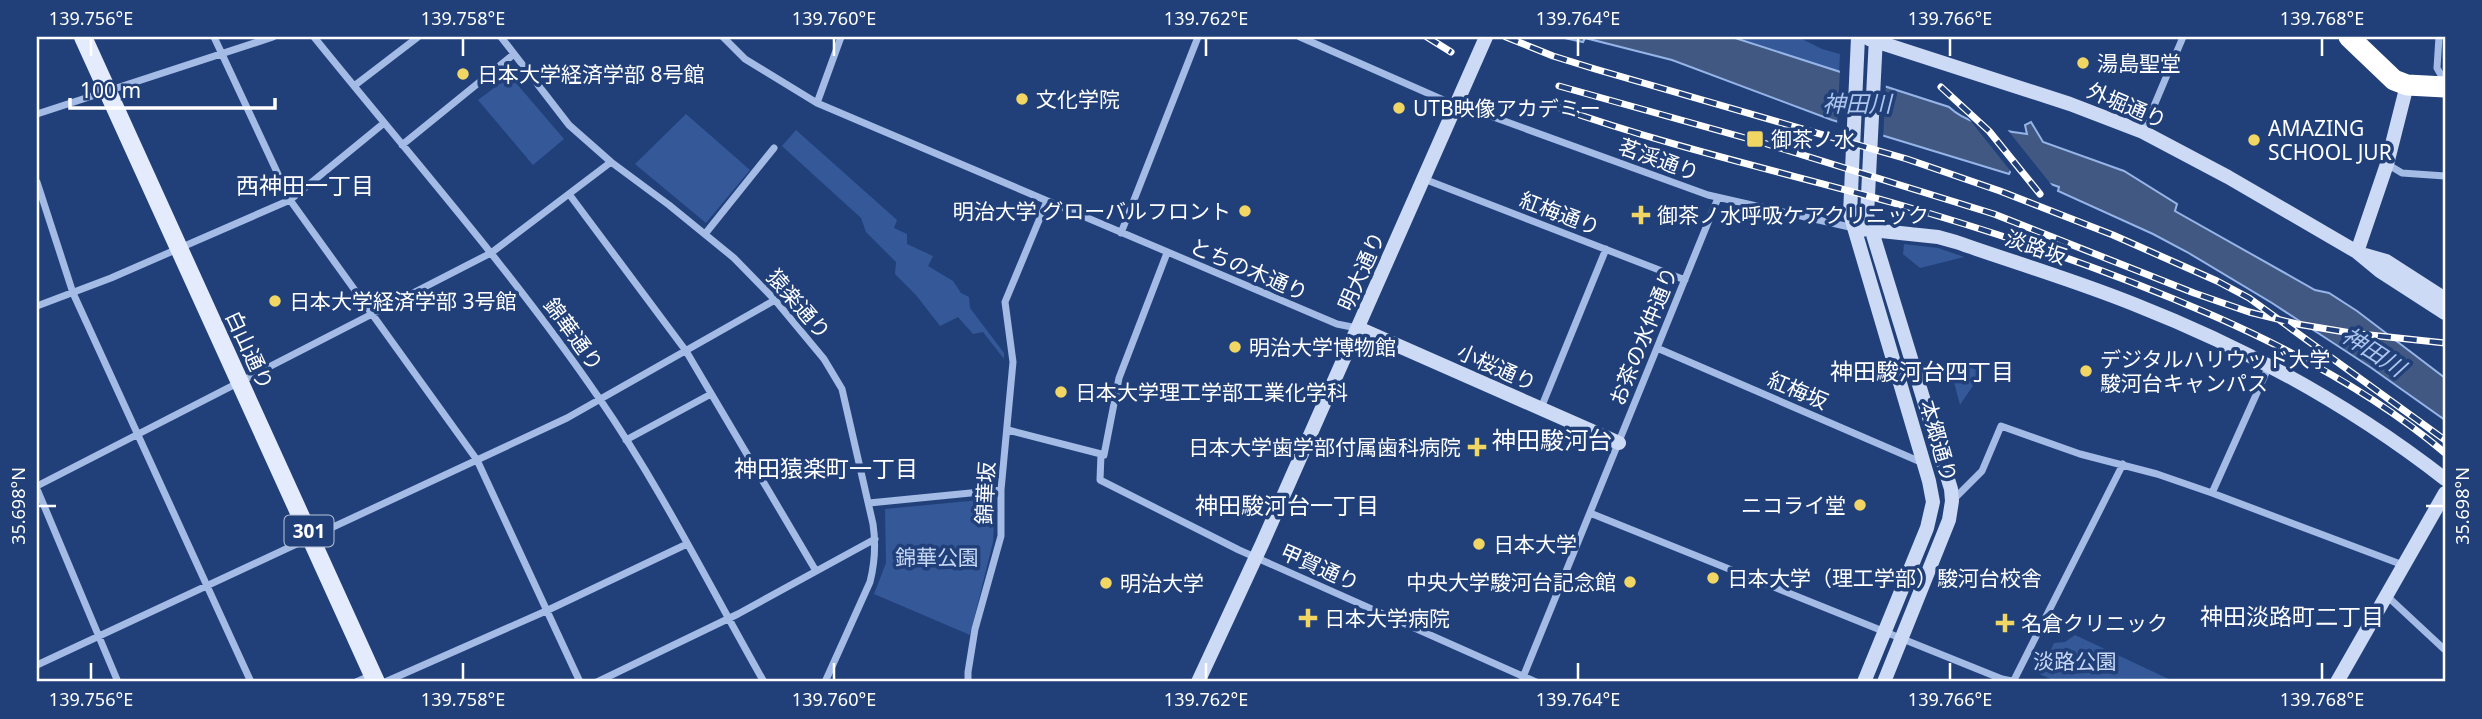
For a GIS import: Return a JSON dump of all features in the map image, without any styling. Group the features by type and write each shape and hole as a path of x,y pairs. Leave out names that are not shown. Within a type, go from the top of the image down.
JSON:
{"highway":[{"path":"2349,37 2394,80 2407,85 2445,85"}],"main road":[{"name":"白山通り","path":"82,37 310,536 372,680"},
{"name":"明大通り","path":"1198,682 1486,37"},
{"name":"外堀通り","path":"1861,37 2070,104 2143,132 2228,177 2357,252 2380,271 2445,313"},
{"name":"本郷通り","path":"1861,37 1849,206 1933,495 1933,509 1864,682"},
{"name":"本郷通り","path":"1876,37 1866,211 1951,489 1952,500 1946,529 1884,682"},
{"path":"2357,252 2387,164 2407,85"},
{"name":"淡路坂","path":"1854,228 1938,237 2136,304 2269,366 2330,398 2397,442 2445,479"},
{"name":"外堀通り","path":"2357,252 2386,261 2445,299"},
{"name":"小桜通り","path":"1358,328 1619,443"},
{"path":"2337,682 2445,493"}],"street":[{"path":"214,37 290,200 477,460 580,682"},
{"path":"37,114 273,37"},
{"name":"錦華通り","path":"314,37 491,253 601,400 687,544 764,682"},
{"path":"354,86 418,37"},
{"name":"猿楽通り","path":"501,37 569,125 611,162 734,258 775,300 824,359 842,389 869,503 875,540 874,564 870,582 825,682"},
{"name":"とちの木通り","path":"723,37 745,59 817,103 1337,324 1358,328"},
{"path":"817,103 841,37"},
{"path":"1121,233 1198,37"},
{"name":"茗渓通り","path":"1300,37 1457,106 1718,198 1854,228"},
{"path":"2143,132 2183,37"},
{"path":"2439,37 2437,68 2445,85"},
{"path":"402,145 514,54"},
{"path":"37,306 179,249 290,200 384,123"},
{"path":"705,234 774,148"},
{"path":"118,682 37,487 491,253 611,162"},
{"path":"2387,164 2402,173 2445,176"},
{"name":"紅梅通り","path":"1424,179 1685,280"},
{"path":"37,182 73,293 251,682"},
{"path":"569,194 686,351 816,571"},
{"name":"お茶の水仲通り","path":"1522,680 1718,198"},
{"name":"錦華坂","path":"968,682 975,629 1001,536 1001,491 1013,362 1005,302 1048,201"},
{"path":"1540,409 1606,249"},
{"path":"1007,430 1104,455 1119,378 1167,253"},
{"path":"37,665 567,418 775,300"},
{"name":"紅梅坂","path":"1657,348 1924,463"},
{"path":"2212,494 2269,366"},
{"path":"626,440 711,394"},
{"path":"1952,500 1982,471 2001,426 2080,454 2123,464 2212,494 2404,566"},
{"name":"甲賀通り","path":"1101,454 1100,480 1256,557 1522,680 1536,682"},
{"path":"1590,513 2014,682 2123,464"},
{"path":"869,503 1001,491"},
{"path":"597,682 728,619 875,540"},
{"path":"372,680 547,611 687,544"},
{"path":"2387,596 2445,650"}],"green space":[{"path":"1735,37 1798,37 1822,49 1840,54 1839,72"},
{"path":"510,76 564,139 533,165 478,100"},
{"path":"686,114 750,170 706,223 635,164"},
{"path":"796,130 897,220 894,228 907,234 907,244 933,256 928,266 953,281 961,293 969,297 970,308 1004,353 1004,359 983,332 973,334 958,317 940,326 916,295 895,274 896,262 866,232 861,218 782,146"},
{"path":"1904,244 1938,248 1964,257 1920,268 1903,254"},
{"path":"1958,362 1983,373 1982,379 1974,384 1960,405 1950,367 1950,364"},
{"name":"錦華公園","path":"990,499 995,503 993,542 970,635 874,594 886,563 885,509"},
{"name":"淡路公園","path":"2075,635 2175,682 2058,682 2039,674 2054,643 2065,642"}],"water":[{"name":"神田川","path":"1560,37 1732,37 1949,107 1986,126 2027,134 2025,125 2031,122 2043,142 2124,171 2177,204 2175,211 2315,290 2329,293 2357,311 2445,378 2445,420 2272,303 2187,252 2058,191 2059,187 2011,170 2009,174 1832,120 1672,60 1585,38 1583,42"}],"pier":[{"path":"1840,69 1886,83 1883,140 1837,126"},
{"path":"1966,115 2006,128 2054,188 2012,173"}],"railway":[{"path":"1427,37 1451,52"},
{"path":"1506,37 1595,69 1907,159 2000,191 2113,235 2249,298 2445,440"},
{"path":"1559,86 1767,144 1994,214 2249,312 2351,333 2445,343"},
{"path":"1941,87 1989,131 2040,194"},
{"path":"1554,106 1679,145 1972,226 2134,283 2214,316 2305,360 2391,412 2445,453"}],"place":[{"name":"湯島聖堂","path":"2083,63"},
{"name":"日本大学経済学部 8号館","path":"463,74"},
{"name":"文化学院","path":"1022,99"},
{"name":"UTB映像アカデミー","path":"1399,108"},
{"name":"御茶ノ水","path":"1755,139"},
{"name":"AMAZING SCHOOL JUR","path":"2254,140"},
{"name":"明治大学 グローバルフロント","path":"1245,211"},
{"name":"御茶ノ水呼吸ケアクリニック","path":"1641,215"},
{"name":"日本大学経済学部 3号館","path":"275,301"},
{"name":"明治大学博物館","path":"1235,347"},
{"name":"デジタルハリウッド大学 駿河台キャンパス","path":"2086,371"},
{"name":"日本大学理工学部工業化学科","path":"1061,392"},
{"name":"日本大学歯学部付属歯科病院","path":"1477,447"},
{"name":"ニコライ堂","path":"1860,505"},
{"name":"日本大学","path":"1479,544"},
{"name":"日本大学（理工学部）駿河台校舎","path":"1713,578"},
{"name":"中央大学駿河台記念館","path":"1630,582"},
{"name":"明治大学","path":"1106,583"},
{"name":"日本大学病院","path":"1308,618"},
{"name":"名倉クリニック","path":"2005,623"}],"district":[{"name":"西神田一丁目","path":"305,185"},
{"name":"神田駿河台四丁目","path":"1922,371"},
{"name":"神田駿河台","path":"1552,439"},
{"name":"神田猿楽町一丁目","path":"826,468"},
{"name":"神田駿河台一丁目","path":"1287,505"},
{"name":"神田淡路町二丁目","path":"2292,616"}]}
